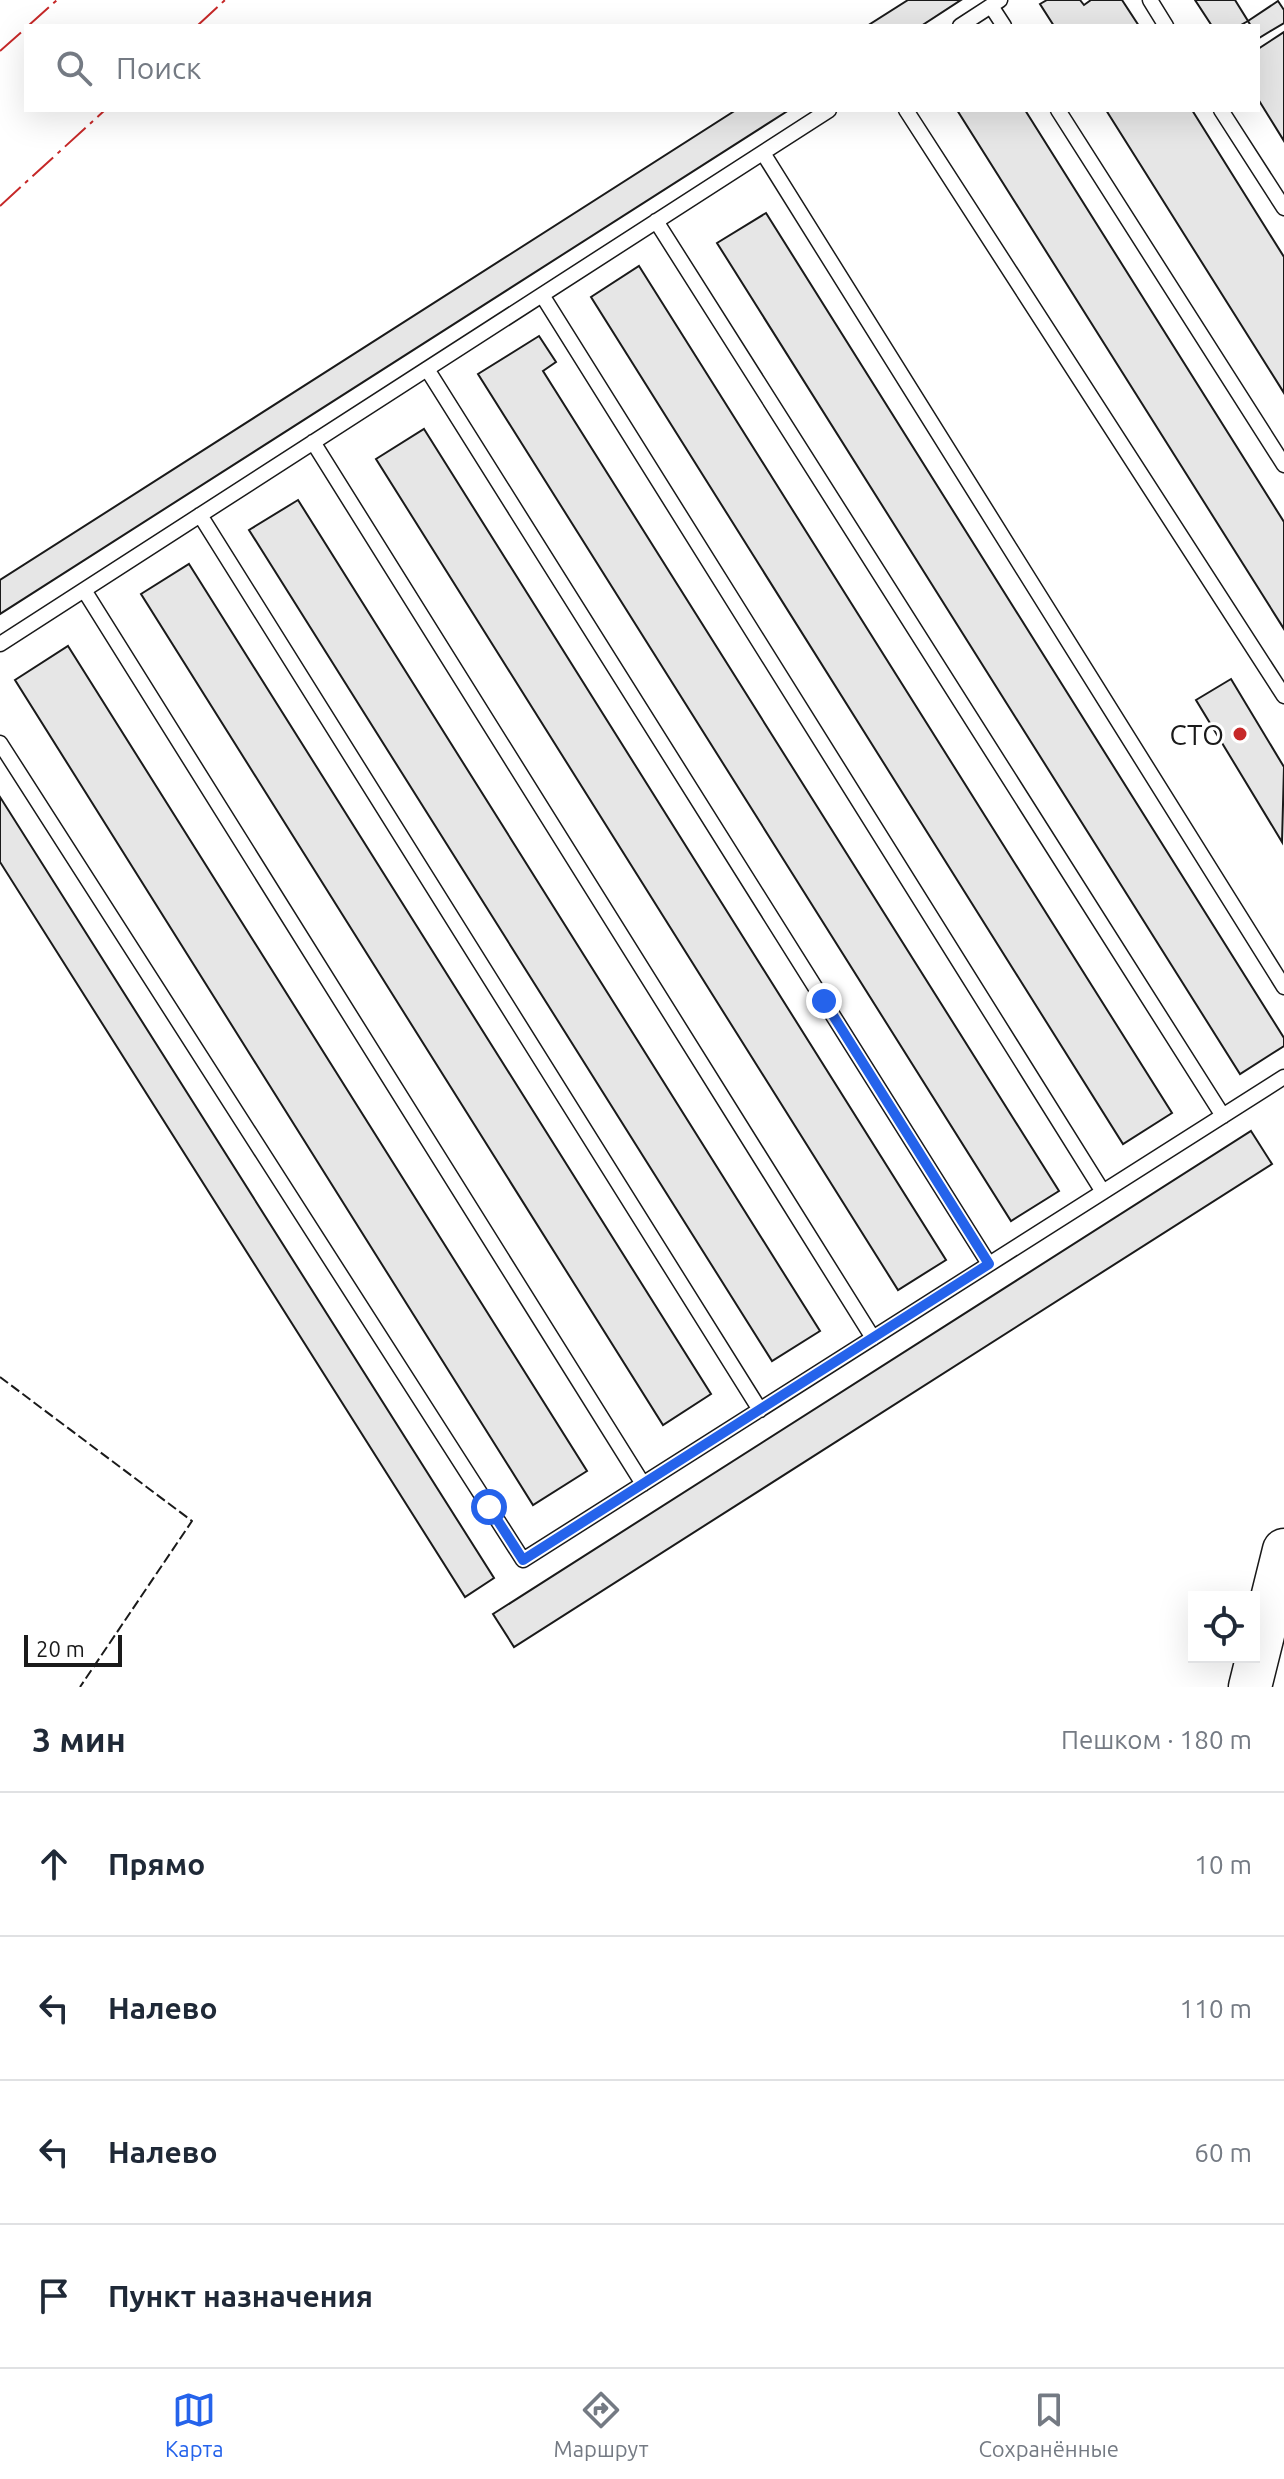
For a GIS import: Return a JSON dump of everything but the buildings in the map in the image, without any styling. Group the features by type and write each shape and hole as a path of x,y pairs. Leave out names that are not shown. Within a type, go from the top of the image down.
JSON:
{"main road":[{"path":"1250,1687 1284,1550"}],"lane":[{"path":"1150,0 1165,24"},
{"path":"963,24 996,3 1003,24"},
{"path":"0,644 826,112"},
{"path":"907,112 1284,696"},
{"path":"1059,112 1284,465"},
{"path":"1222,112 1284,208"},
{"path":"763,153 1284,987"},
{"path":"656,221 1223,1116"},
{"path":"542,295 1103,1192"},
{"path":"427,369 989,1264"},
{"path":"313,442 873,1338"},
{"path":"200,515 760,1410"},
{"path":"84,590 643,1484"},
{"path":"0,743 523,1560 1284,1077"}],"fence":[{"path":"0,1377 192,1521 80,1687"}],"power":[{"path":"30,24 57,0"},
{"path":"199,24 225,0"},
{"path":"0,51 24,30"},
{"path":"0,206 103,112"}],"place":[{"name":"СТО","path":"1240,734"}],"route":[{"path":"489,1507 523,1560 989,1264 824,1001"}]}
